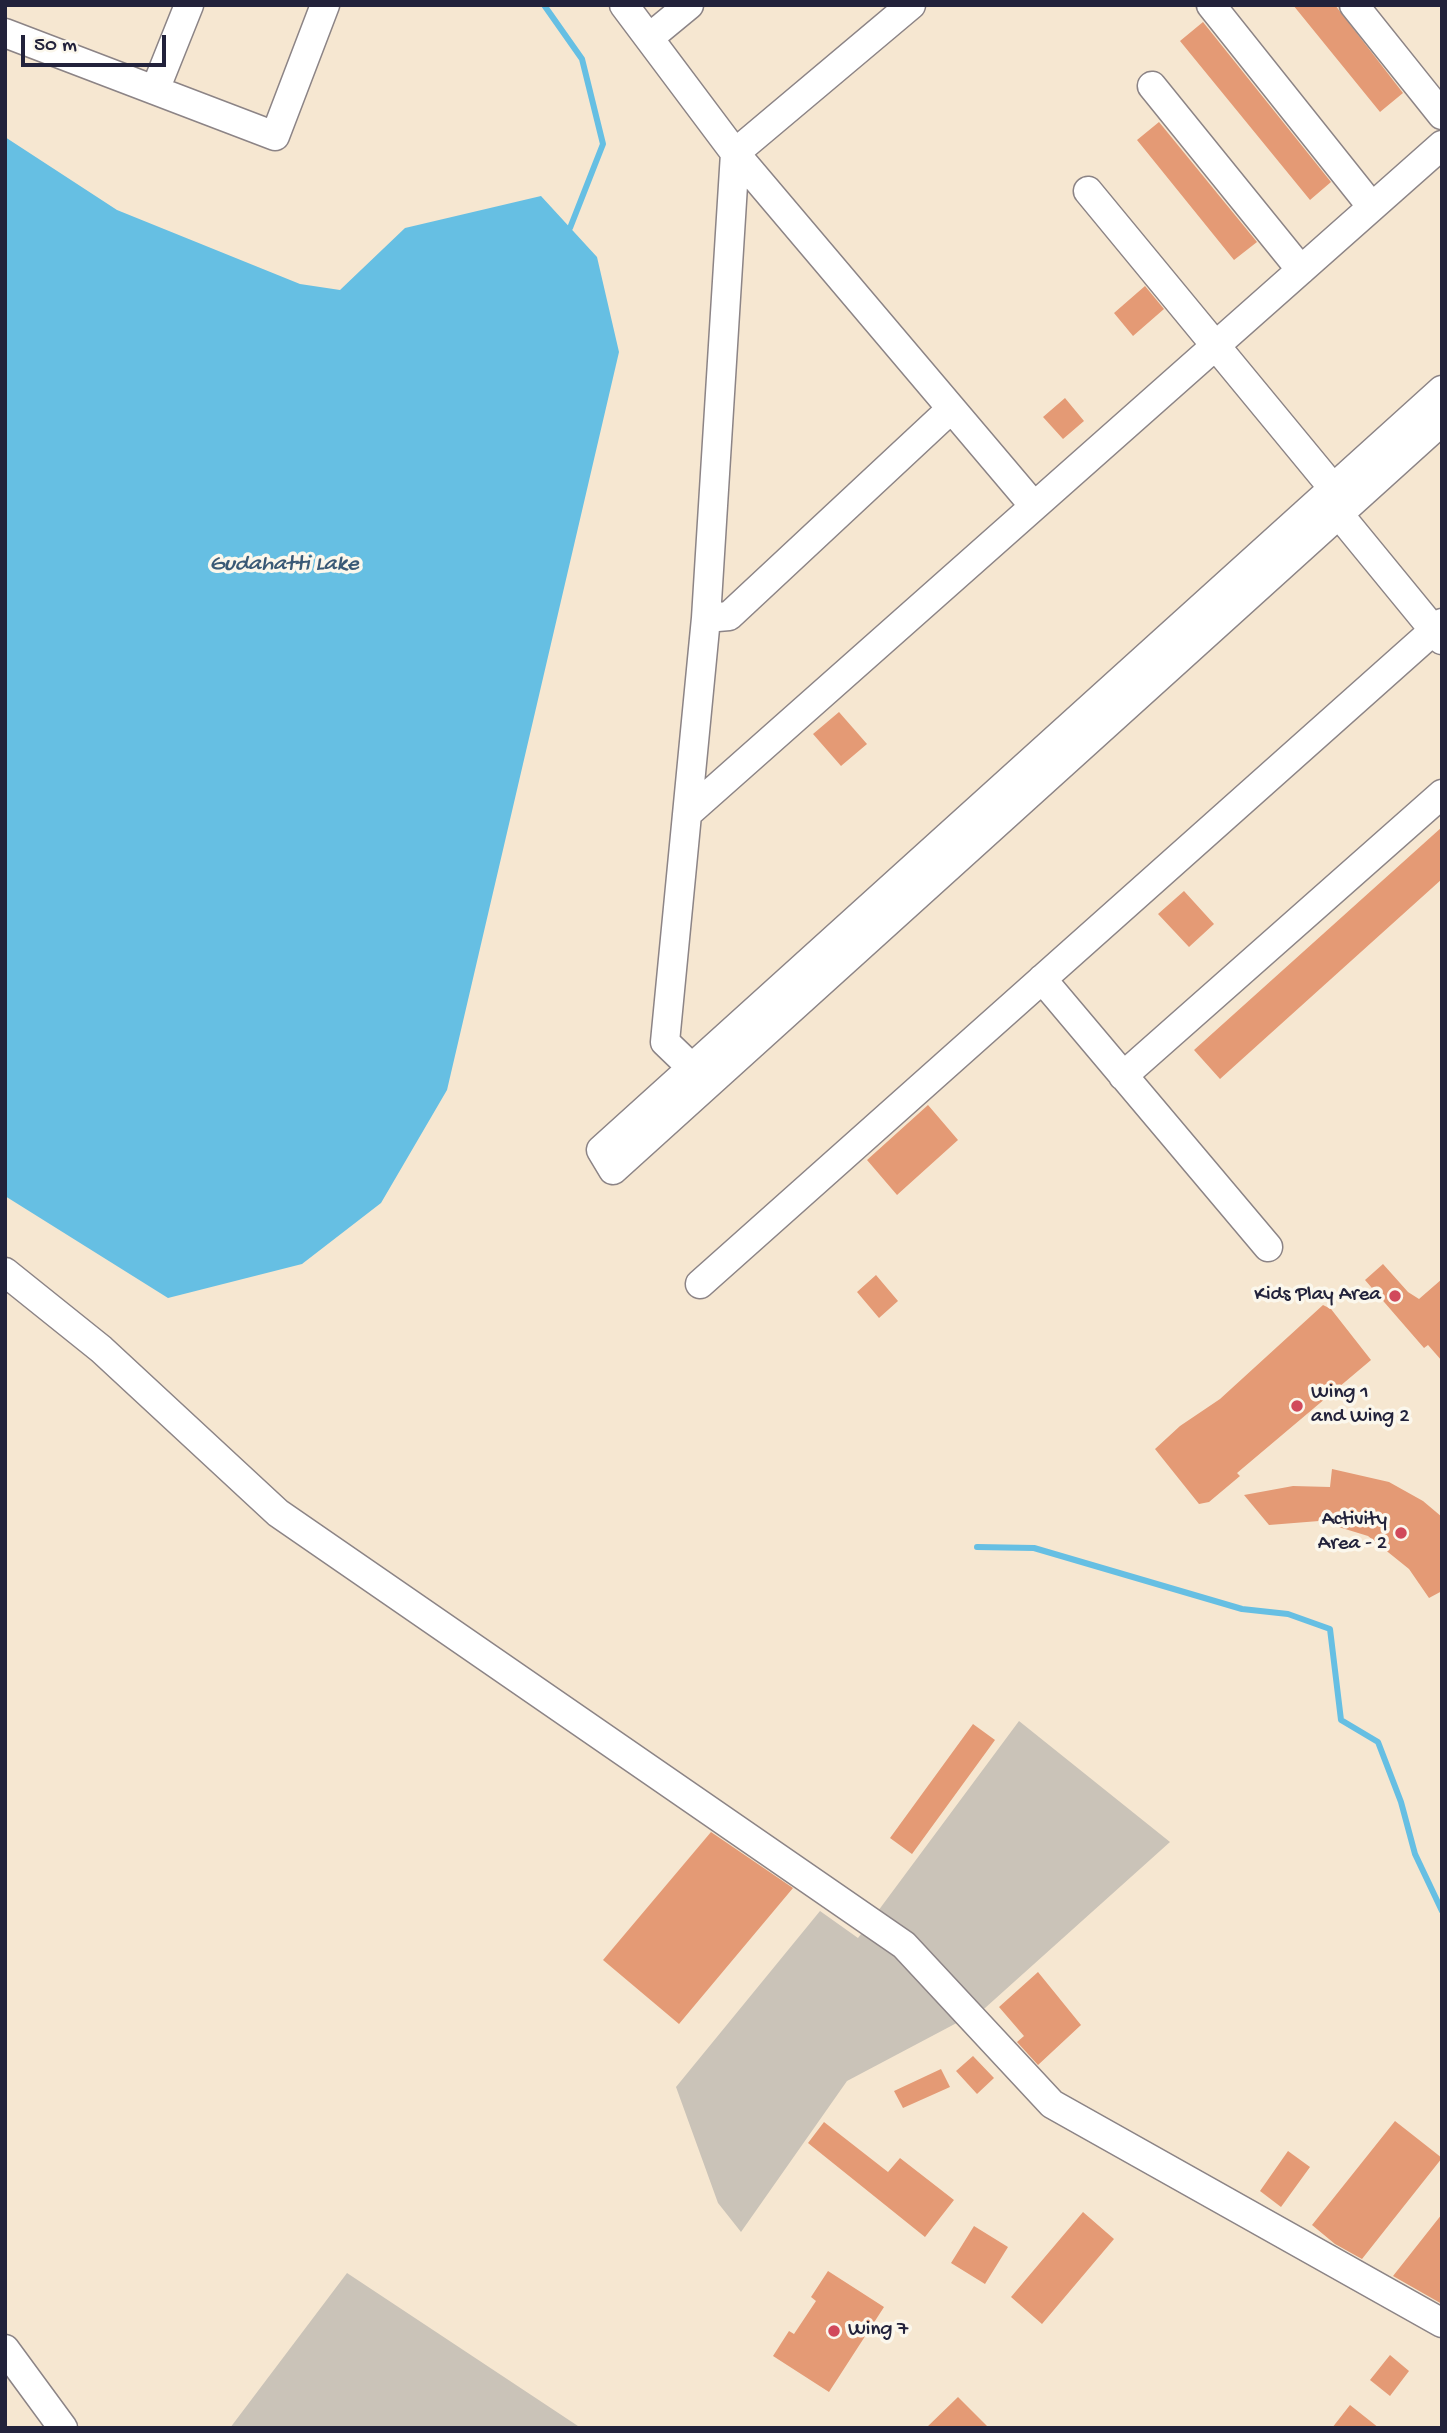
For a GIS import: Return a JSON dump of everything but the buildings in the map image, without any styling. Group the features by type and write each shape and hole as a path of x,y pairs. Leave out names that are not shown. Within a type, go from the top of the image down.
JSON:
{"street":[{"path":"5,33 275,136 325,5"},
{"path":"624,5 735,153 1034,506"},
{"path":"649,38 689,5"},
{"path":"692,1068 665,1042 706,618 735,153 912,5"},
{"path":"1211,5 1372,207"},
{"path":"1354,5 1442,115"},
{"path":"155,90 186,6"},
{"path":"1152,86 1301,270"},
{"path":"687,814 1442,145"},
{"path":"701,1284 1042,979 1439,631 1332,500 1215,345 1088,191"},
{"path":"1442,390 1332,500 612,1170 601,1150 1332,500 1442,421"},
{"path":"706,618 729,616 951,409"},
{"path":"1123,1076 1442,794"},
{"path":"1042,979 1268,1247"},
{"path":"5,1272 101,1349 278,1513 904,1945 1052,2105 1442,2323"},
{"path":"5,2349 63,2428"}],"shaded area":[{"path":"1019,1721 1170,1842 985,2008 847,2081 741,2232 718,2203 676,2087 820,1911 858,1938"},
{"path":"347,2273 581,2428 230,2428"}],"water":[{"name":"Gudahatti Lake","path":"5,137 117,210 300,284 340,290 405,228 541,196 597,257 619,352 447,1090 381,1203 302,1264 168,1298 5,1196"}],"waterway":[{"path":"544,5 582,59 603,144 570,228"},
{"path":"977,1547 1034,1548 1242,1609 1288,1614 1330,1629 1341,1720 1378,1742 1401,1802 1415,1854 1442,1911"}],"place":[{"name":"Kids Play Area","path":"1395,1296"},
{"name":"Wing 1 and Wing 2","path":"1297,1406"},
{"name":"Activity Area - 2","path":"1401,1533"},
{"name":"Wing 7","path":"834,2331"}]}
